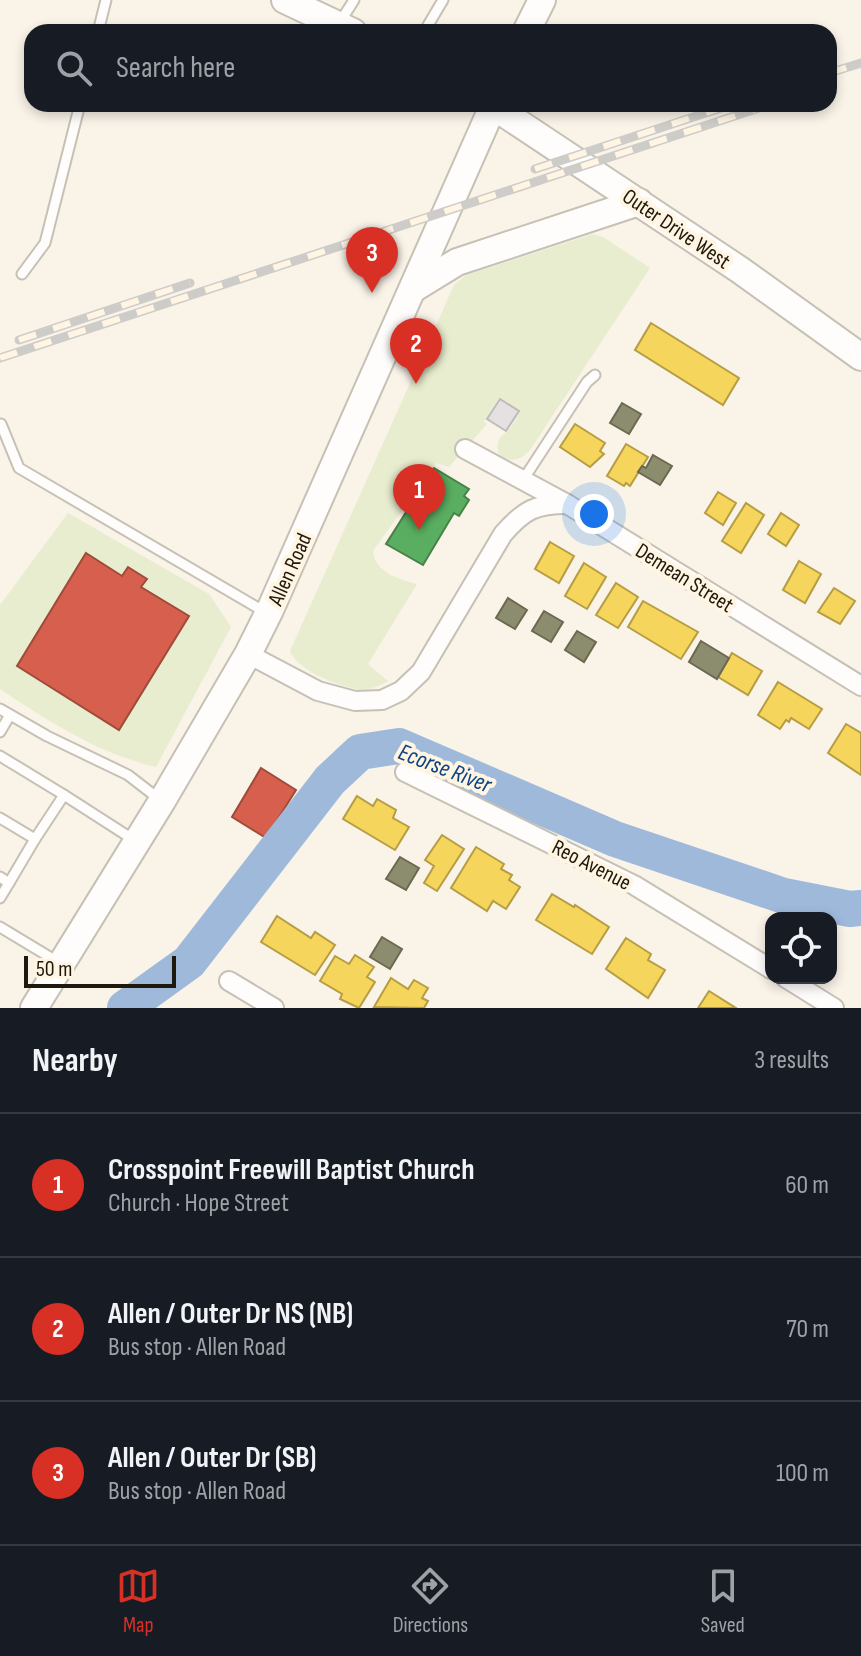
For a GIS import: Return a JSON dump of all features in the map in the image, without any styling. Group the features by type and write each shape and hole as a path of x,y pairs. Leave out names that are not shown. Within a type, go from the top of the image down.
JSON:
{"main road":[{"path":"285,0 337,24"},
{"path":"530,24 542,0"},
{"name":"Allen Road","path":"34,1008 162,801 248,654 490,112"},
{"name":"Outer Drive West","path":"504,112 861,357"},
{"path":"413,289 457,262 639,202"}],"street":[{"name":"Demean Street","path":"465,449 567,504 861,686"},
{"path":"248,654 318,691 355,701 382,700 393,695 410,685 421,672 503,534 518,517 545,504 567,504"},
{"name":"Reo Avenue","path":"405,772 634,885 765,965"},
{"path":"229,981 274,1008"},
{"path":"796,984 834,1008"}],"lane":[{"path":"100,24 106,0"},
{"path":"347,24 354,0"},
{"path":"429,24 443,0"},
{"path":"22,274 45,243 78,112"},
{"path":"523,480 587,382 595,375"},
{"path":"1,424 19,468 268,614"},
{"path":"0,709 47,736 128,775 162,801"},
{"path":"0,732 10,715"},
{"path":"0,756 136,841"},
{"path":"0,898 64,795"},
{"path":"0,818 35,839"},
{"path":"0,877 9,883"},
{"path":"0,927 61,964"}],"green space":[{"path":"593,234 603,237 650,268 530,450 515,460 499,454 499,440 520,411 499,398 484,422 487,424 449,467 436,463 373,551 383,570 417,584 368,664 388,681 373,688 357,689 309,671 290,651 454,285 466,275"},
{"path":"68,513 209,594 231,627 156,767 94,745 0,689 0,605"}],"building: Homes":[{"path":"651,323 739,378 723,405 635,350"},
{"path":"575,424 605,443 600,451 604,454 590,467 560,447"},
{"path":"626,444 648,457 630,486 607,476"},
{"path":"718,492 736,503 723,525 705,513"},
{"path":"746,503 764,515 741,553 722,541"},
{"path":"781,513 799,525 786,546 768,534"},
{"path":"550,542 574,556 559,583 535,569"},
{"path":"799,561 821,574 805,603 783,590"},
{"path":"584,563 606,577 587,609 565,596"},
{"path":"616,583 638,597 618,628 596,615"},
{"path":"834,588 855,601 840,624 818,612"},
{"path":"643,601 698,632 681,659 628,627"},
{"path":"732,653 762,671 748,695 718,677"},
{"path":"778,682 822,709 809,729 791,718 780,729 758,715"},
{"path":"846,724 861,733 861,775 828,753"},
{"path":"357,796 373,806 377,799 396,810 393,818 409,827 395,850 343,819"},
{"path":"442,835 464,849 437,891 424,883 434,866 425,860"},
{"path":"476,847 504,864 501,869 512,875 509,880 520,887 506,909 493,901 487,911 451,888"},
{"path":"552,894 609,927 592,954 536,920"},
{"path":"277,916 311,938 315,932 335,945 315,975 261,942"},
{"path":"626,938 651,954 648,960 665,970 648,998 606,969"},
{"path":"355,955 374,967 367,977 375,982 359,1008 340,999 342,994 320,981 335,956 349,964"},
{"path":"391,978 408,989 414,980 428,988 422,998 428,1001 424,1008 374,1007"},
{"path":"709,991 736,1008 698,1008"}],"building: Shops":[{"path":"86,553 122,576 128,567 147,579 141,587 189,616 119,730 17,666"},
{"path":"261,768 296,790 266,838 232,817"}],"building: Public":[{"path":"434,468 469,489 464,496 469,500 459,516 454,513 423,565 386,544"}],"building: Industry":[{"path":"622,403 641,414 629,434 610,423"},
{"path":"653,455 672,466 660,485 638,472 642,466 646,468"},
{"path":"508,598 527,610 515,629 496,618"},
{"path":"544,611 563,622 551,642 532,631"},
{"path":"577,631 596,642 584,662 565,650"},
{"path":"701,641 729,658 717,679 689,662"},
{"path":"400,857 419,868 406,890 386,879"},
{"path":"382,937 402,949 390,969 370,957"}],"building: Other":[{"path":"500,399 519,411 506,431 487,419"}],"waterway":[{"name":"Ecorse River","path":"125,1008 189,962 330,780 360,752 399,746 615,839 784,896 850,909 861,908"}],"railway":[{"path":"837,70 861,63"},
{"path":"535,169 709,112"},
{"path":"0,358 747,112"},
{"path":"19,340 190,283"}],"place":[{"name":"Allen / Outer Dr (SB)","path":"372,293"},
{"name":"Allen / Outer Dr NS (NB)","path":"416,384"},
{"name":"Crosspoint Freewill Baptist Church","path":"419,530"}]}
